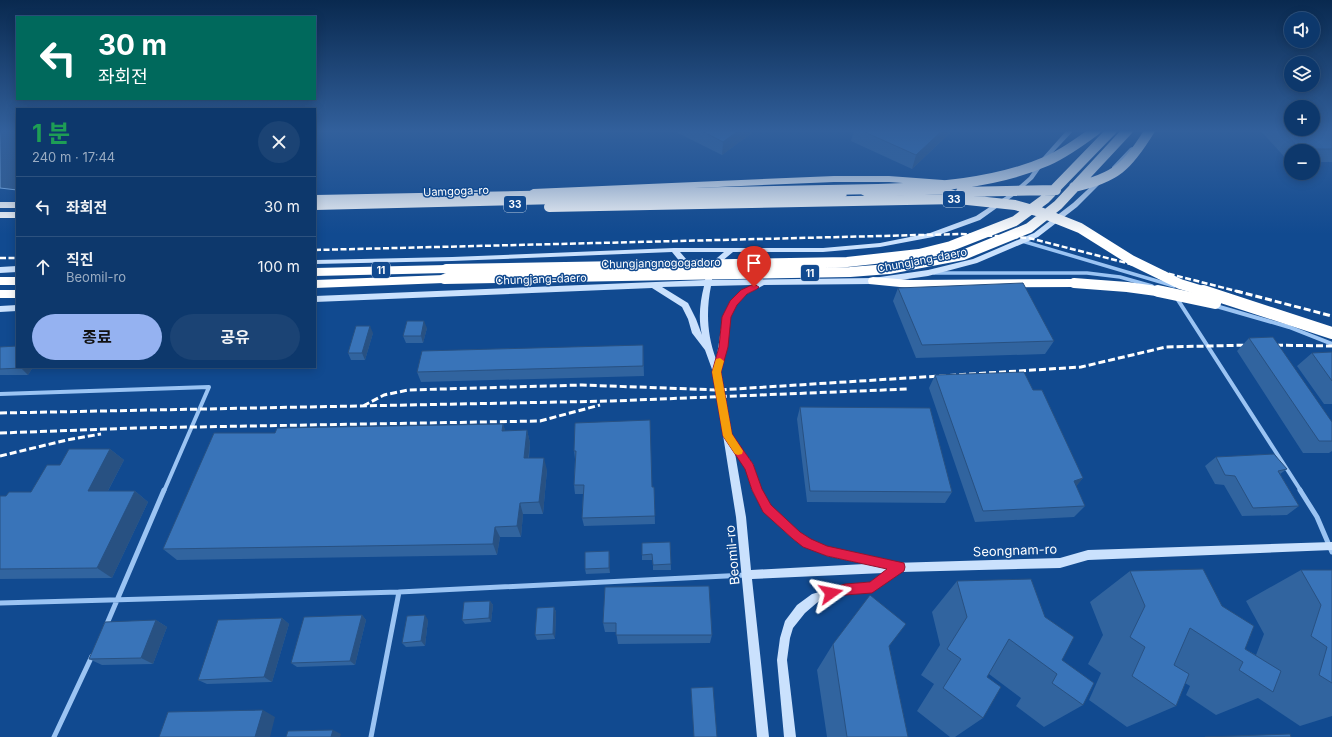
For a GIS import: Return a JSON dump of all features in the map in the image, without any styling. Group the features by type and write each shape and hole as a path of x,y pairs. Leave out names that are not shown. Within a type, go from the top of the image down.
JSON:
{"highway":[{"path":"482,199 550,190 861,178 943,183 981,181 1002,177 1032,164"},
{"name":"Uamgoga-ro","path":"316,208 482,199 878,189 941,186 987,180 1025,170 1038,164"},
{"name":"Chungjangnogogadoro","path":"316,284 445,274 847,262 919,254 951,246 1015,221 1045,199 1079,164"},
{"name":"Chungjangnogogadoro","path":"316,272 445,274 850,272 925,264 963,255 1029,228 1058,204 1095,164"},
{"name":"Uamgoga-ro","path":"316,200 482,199 1059,190 1086,185 1111,177 1127,164"},
{"name":"33","path":"482,199 549,206 958,199 1016,205 1040,212 1080,228 1131,260 1180,284 1332,333"},
{"path":"0,205 16,205"},
{"path":"0,215 16,215"},
{"path":"0,281 16,281"},
{"path":"873,281 910,284 1074,282 1110,284 1149,289 1234,308 1332,342"},
{"path":"0,294 16,294"}],"main road":[{"name":"Chungjang-daero","path":"316,262 452,259 674,250 823,250 880,244 931,235 978,218 1031,178 1041,164"},
{"name":"Chungjang-daero","path":"316,299 707,283 873,281 928,272 975,261 1022,242 1044,230 1075,205 1116,164"},
{"path":"674,250 684,262 686,268 685,280 680,284"},
{"path":"717,372 708,348 704,328 704,301 711,271 718,260 731,250"},
{"path":"0,270 16,269"},
{"path":"717,372 724,347 726,317 733,303 744,292 765,282"},
{"path":"653,285 685,305 692,319 696,333 708,348"},
{"path":"0,309 16,308"},
{"name":"Beomil-ro","path":"717,372 742,525 763,737"},
{"path":"728,436 750,467 757,490 767,509 796,536 807,543 827,551 900,567"},
{"name":"Seongnam-ro","path":"747,575 900,567 1060,562 1088,555 1331,548"},
{"path":"790,737 782,660 785,638 789,625 801,609 816,597 845,590 872,587 900,567"}],"street":[{"path":"1022,242 1256,309 1332,338"},
{"path":"928,272 1087,273 1112,275 1131,279 1175,296 1256,317 1332,342"},
{"path":"1175,296 1317,517 1331,548"},
{"path":"0,394 209,387 105,629"},
{"path":"0,603 399,592 747,575"},
{"path":"371,737 399,592"},
{"path":"54,737 95,650"}],"water":[{"path":"0,164 16,164 16,190 0,188"}],"building":[{"path":"1023,283 1054,341 922,345 898,288"},
{"path":"407,321 424,321 421,336 403,336"},
{"path":"356,326 370,326 362,353 348,353"},
{"path":"1273,337 1332,422 1332,441 1319,441 1249,338"},
{"path":"643,345 643,366 417,372 422,351"},
{"path":"16,346 16,368 21,368 0,369 0,347"},
{"path":"1332,352 1332,381 1312,353"},
{"path":"1024,372 1033,390 1042,390 1083,478 1074,481 1085,506 983,511 935,375"},
{"path":"800,407 930,408 952,492 810,491"},
{"path":"650,420 652,487 654,487 655,516 582,518 584,485 574,485 576,451 574,451 575,423"},
{"path":"503,424 502,431 527,430 524,458 544,458 539,502 520,503 517,526 495,527 493,544 163,549 214,433 275,433 277,428"},
{"path":"69,449 110,449 88,491 135,491 97,568 0,569 0,496 6,496 9,492 31,492 47,465 60,465"},
{"path":"1274,454 1287,469 1278,471 1299,506 1253,508 1235,476 1225,475 1216,457"},
{"path":"670,542 671,564 653,565 652,554 642,555 642,543"},
{"path":"609,551 609,568 585,569 585,552"},
{"path":"1203,569 1222,606 1254,626 1245,649 1281,671 1273,692 1239,670 1243,662 1190,628 1174,665 1189,674 1176,706 1132,676 1145,647 1130,637 1145,606 1130,571"},
{"path":"1301,570 1332,570 1332,683 1319,675 1327,647 1311,636 1321,605"},
{"path":"1031,579 1045,617 1074,637 1062,660 1094,683 1083,705 1052,683 1057,674 1009,639 987,677 1001,687 983,718 943,688 961,659 947,649 967,617 957,581"},
{"path":"709,586 712,635 616,635 616,623 603,623 605,587"},
{"path":"870,595 906,624 889,646 908,737 847,737 833,644"},
{"path":"490,601 489,618 462,620 464,602"},
{"path":"554,607 553,634 535,635 537,608"},
{"path":"362,615 350,661 291,663 304,617"},
{"path":"425,615 421,641 402,643 407,616"},
{"path":"282,618 264,677 198,680 218,620"},
{"path":"156,620 141,658 89,659 105,622"},
{"path":"713,687 717,737 694,737 691,688"},
{"path":"263,710 255,737 159,737 168,712"},
{"path":"333,730 331,737 286,737 288,731"},
{"path":"1290,734 1291,737 1205,737"}],"railway":[{"path":"316,250 961,234 1029,238 1240,292"},
{"path":"0,258 16,258"},
{"path":"1236,291 1332,316"},
{"path":"363,406 384,395 408,390 582,385 719,390 1081,367 1166,347 1252,345"},
{"path":"1266,345 1332,346"},
{"path":"363,406 612,401 908,389"},
{"path":"0,433 135,428 540,421 600,405"},
{"path":"0,413 363,406"},
{"path":"0,456 67,440 101,434"}],"slow traffic":[{"path":"720,361 717,372 720,398 728,436 738,451"}],"route":[{"path":"754,287 744,292 733,303 726,317 724,347 717,372 720,398 728,436 750,467 757,490 767,509 796,536 807,543 827,551 900,567 872,587 831,593"}]}
